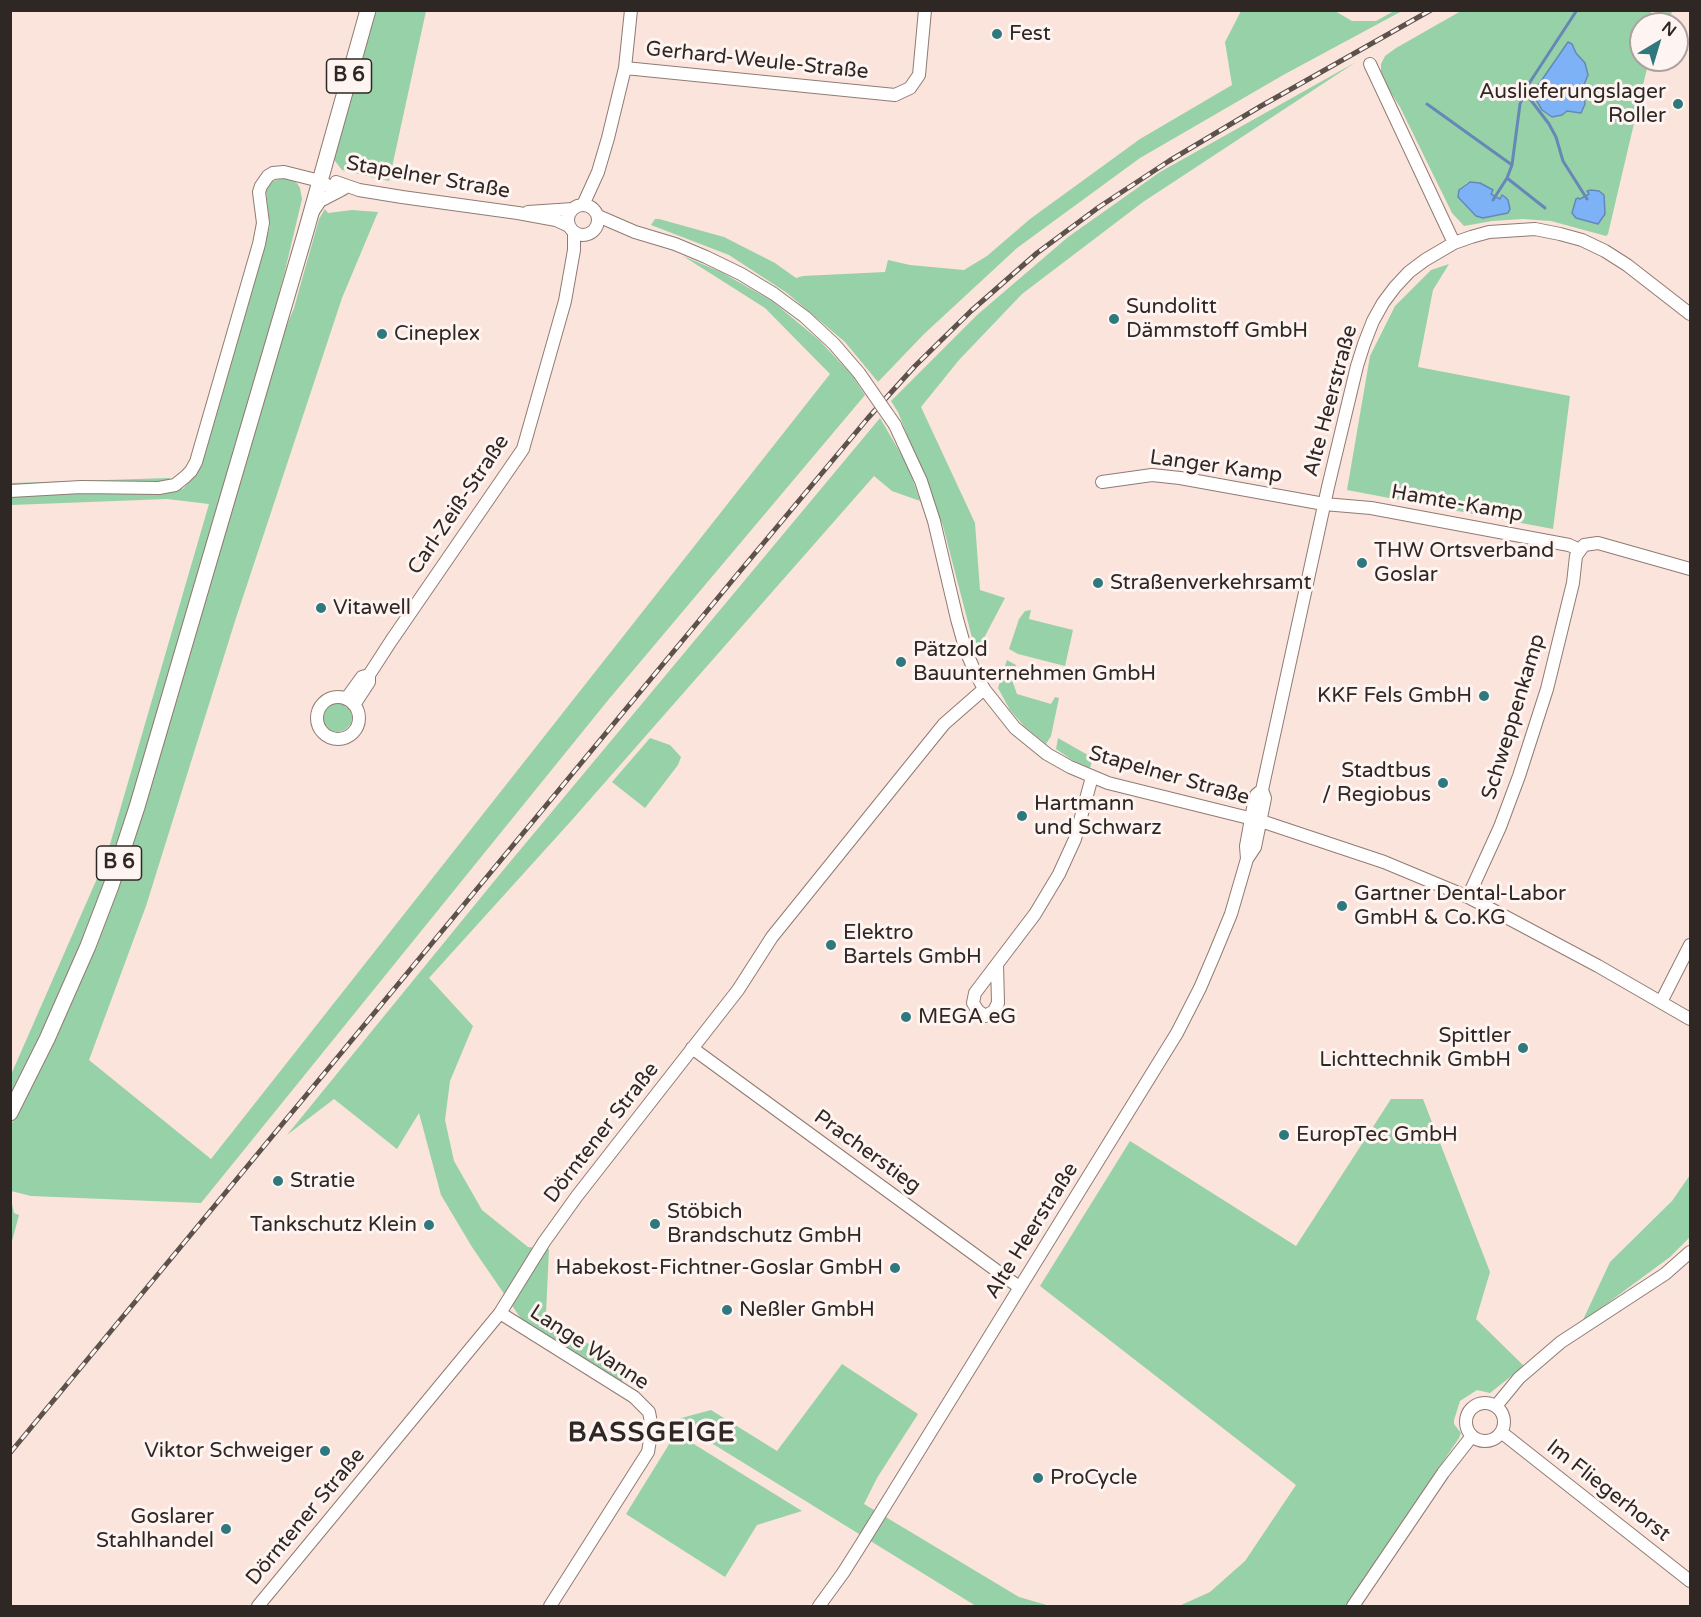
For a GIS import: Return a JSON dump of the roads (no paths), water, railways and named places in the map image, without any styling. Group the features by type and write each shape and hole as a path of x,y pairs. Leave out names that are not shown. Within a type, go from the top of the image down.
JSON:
{"main road":[{"name":"B 6","path":"10,1113 63,1004 88,946 111,885 157,744 368,10"}],"street":[{"path":"625,68 631,10"},
{"name":"Gerhard-Weule-Straße","path":"588,214 625,68 895,95 910,88 919,75 925,10"},
{"path":"1370,64 1454,243"},
{"path":"10,490 81,487 159,488 175,485 191,471 196,462 259,244 263,223 259,192 261,186 268,177 279,172 320,181"},
{"name":"Stapelner Straße","path":"320,181 328,180 359,190"},
{"name":"Stapelner Straße","path":"320,181 330,187 556,220 575,231"},
{"path":"309,219 321,201 343,189"},
{"name":"Stapelner Straße","path":"518,213 588,214 675,244 741,274 774,294 805,317 834,344 878,399 894,425 921,481 942,550 966,651 984,689 1015,728 1047,754 1092,777 1256,820 1384,862 1467,897 1592,963 1690,1019"},
{"path":"588,214 588,235 575,231 568,217 588,214"},
{"name":"Alte Heerstraße","path":"819,1606 843,1574 1178,1033 1200,988 1232,911 1247,860 1246,846 1256,820 1256,795 1262,790 1324,504 1357,366 1374,321 1389,295 1409,272 1454,243 1490,232 1535,229 1556,232 1605,250 1628,265 1690,314"},
{"name":"Carl-Zeiß-Straße","path":"350,702 362,677 369,675 523,448 565,301 575,231"},
{"name":"Langer Kamp","path":"1102,482 1152,475 1324,504"},
{"name":"Hamte-Kamp","path":"1324,504 1395,513 1582,547 1598,543 1690,569"},
{"name":"Schweppenkamp","path":"1467,897 1500,827 1520,776 1547,689 1573,583 1576,556 1582,547"},
{"name":"Dörntener Straße","path":"258,1606 500,1313 544,1242 577,1196 744,982 772,937 919,753 944,724 984,689"},
{"path":"997,964 1035,914 1059,874 1075,838 1092,777"},
{"path":"1661,1002 1690,945"},
{"name":"Pracherstieg","path":"692,1048 1019,1287"},
{"path":"1496,1406 1519,1378 1553,1349 1665,1274 1690,1252"},
{"name":"Lange Wanne","path":"500,1313 634,1397 649,1412 652,1428 648,1452 550,1606"},
{"path":"1483,1402 1496,1406 1503,1415 1504,1422 1501,1432 1489,1441 1482,1441 1472,1436 1465,1424 1467,1412 1483,1402"},
{"name":"Im Fliegerhorst","path":"1501,1432 1690,1581"},
{"path":"1353,1606 1443,1473 1472,1436"}],"water":[{"path":"1568,42 1572,44 1585,63 1588,75 1583,87 1585,104 1581,113 1567,111 1562,115 1552,117 1542,110 1535,98 1537,87"},
{"path":"1470,182 1480,183 1493,190 1491,194 1500,199 1502,195 1505,197 1510,209 1508,213 1483,218 1476,216 1458,197 1459,190"},
{"path":"1587,191 1599,191 1604,195 1605,214 1598,224 1576,218 1572,213 1576,199 1589,194"}],"waterway":[{"path":"1493,200 1507,178 1512,165 1520,104 1528,85 1577,10"},
{"path":"1528,85 1540,92"},
{"path":"1528,87 1530,99 1549,124 1556,137 1563,161 1587,199"},
{"path":"1427,104 1512,165"},
{"path":"1507,178 1545,208"}],"railway":[{"path":"10,1453 736,576 868,418 915,366 971,311 1037,253 1099,207 1169,161 1261,106 1431,10"}],"place":[{"name":"Fest","path":"997,34"},
{"name":"Auslieferungslager Roller","path":"1678,104"},
{"name":"Sundolitt Dämmstoff GmbH","path":"1114,319"},
{"name":"Cineplex","path":"382,334"},
{"name":"THW Ortsverband Goslar","path":"1362,563"},
{"name":"Straßenverkehrsamt","path":"1098,583"},
{"name":"Vitawell","path":"321,608"},
{"name":"Pätzold Bauunternehmen GmbH","path":"901,662"},
{"name":"KKF Fels GmbH","path":"1484,696"},
{"name":"Stadtbus / Regiobus","path":"1443,783"},
{"name":"Hartmann und Schwarz","path":"1022,816"},
{"name":"Gartner Dental-Labor GmbH & Co.KG","path":"1342,906"},
{"name":"Elektro Bartels GmbH","path":"831,945"},
{"name":"MEGA eG","path":"906,1017"},
{"name":"Spittler Lichttechnik GmbH","path":"1523,1048"},
{"name":"EuropTec GmbH","path":"1284,1135"},
{"name":"Stratie","path":"278,1181"},
{"name":"Stöbich Brandschutz GmbH","path":"655,1224"},
{"name":"Tankschutz Klein","path":"429,1225"},
{"name":"Habekost-Fichtner-Goslar GmbH","path":"895,1268"},
{"name":"Neßler GmbH","path":"727,1310"},
{"name":"Viktor Schweiger","path":"325,1451"},
{"name":"ProCycle","path":"1038,1478"},
{"name":"Goslarer Stahlhandel","path":"226,1529"}],"district":[{"name":"BASSGEIGE","path":"652,1434"}]}
